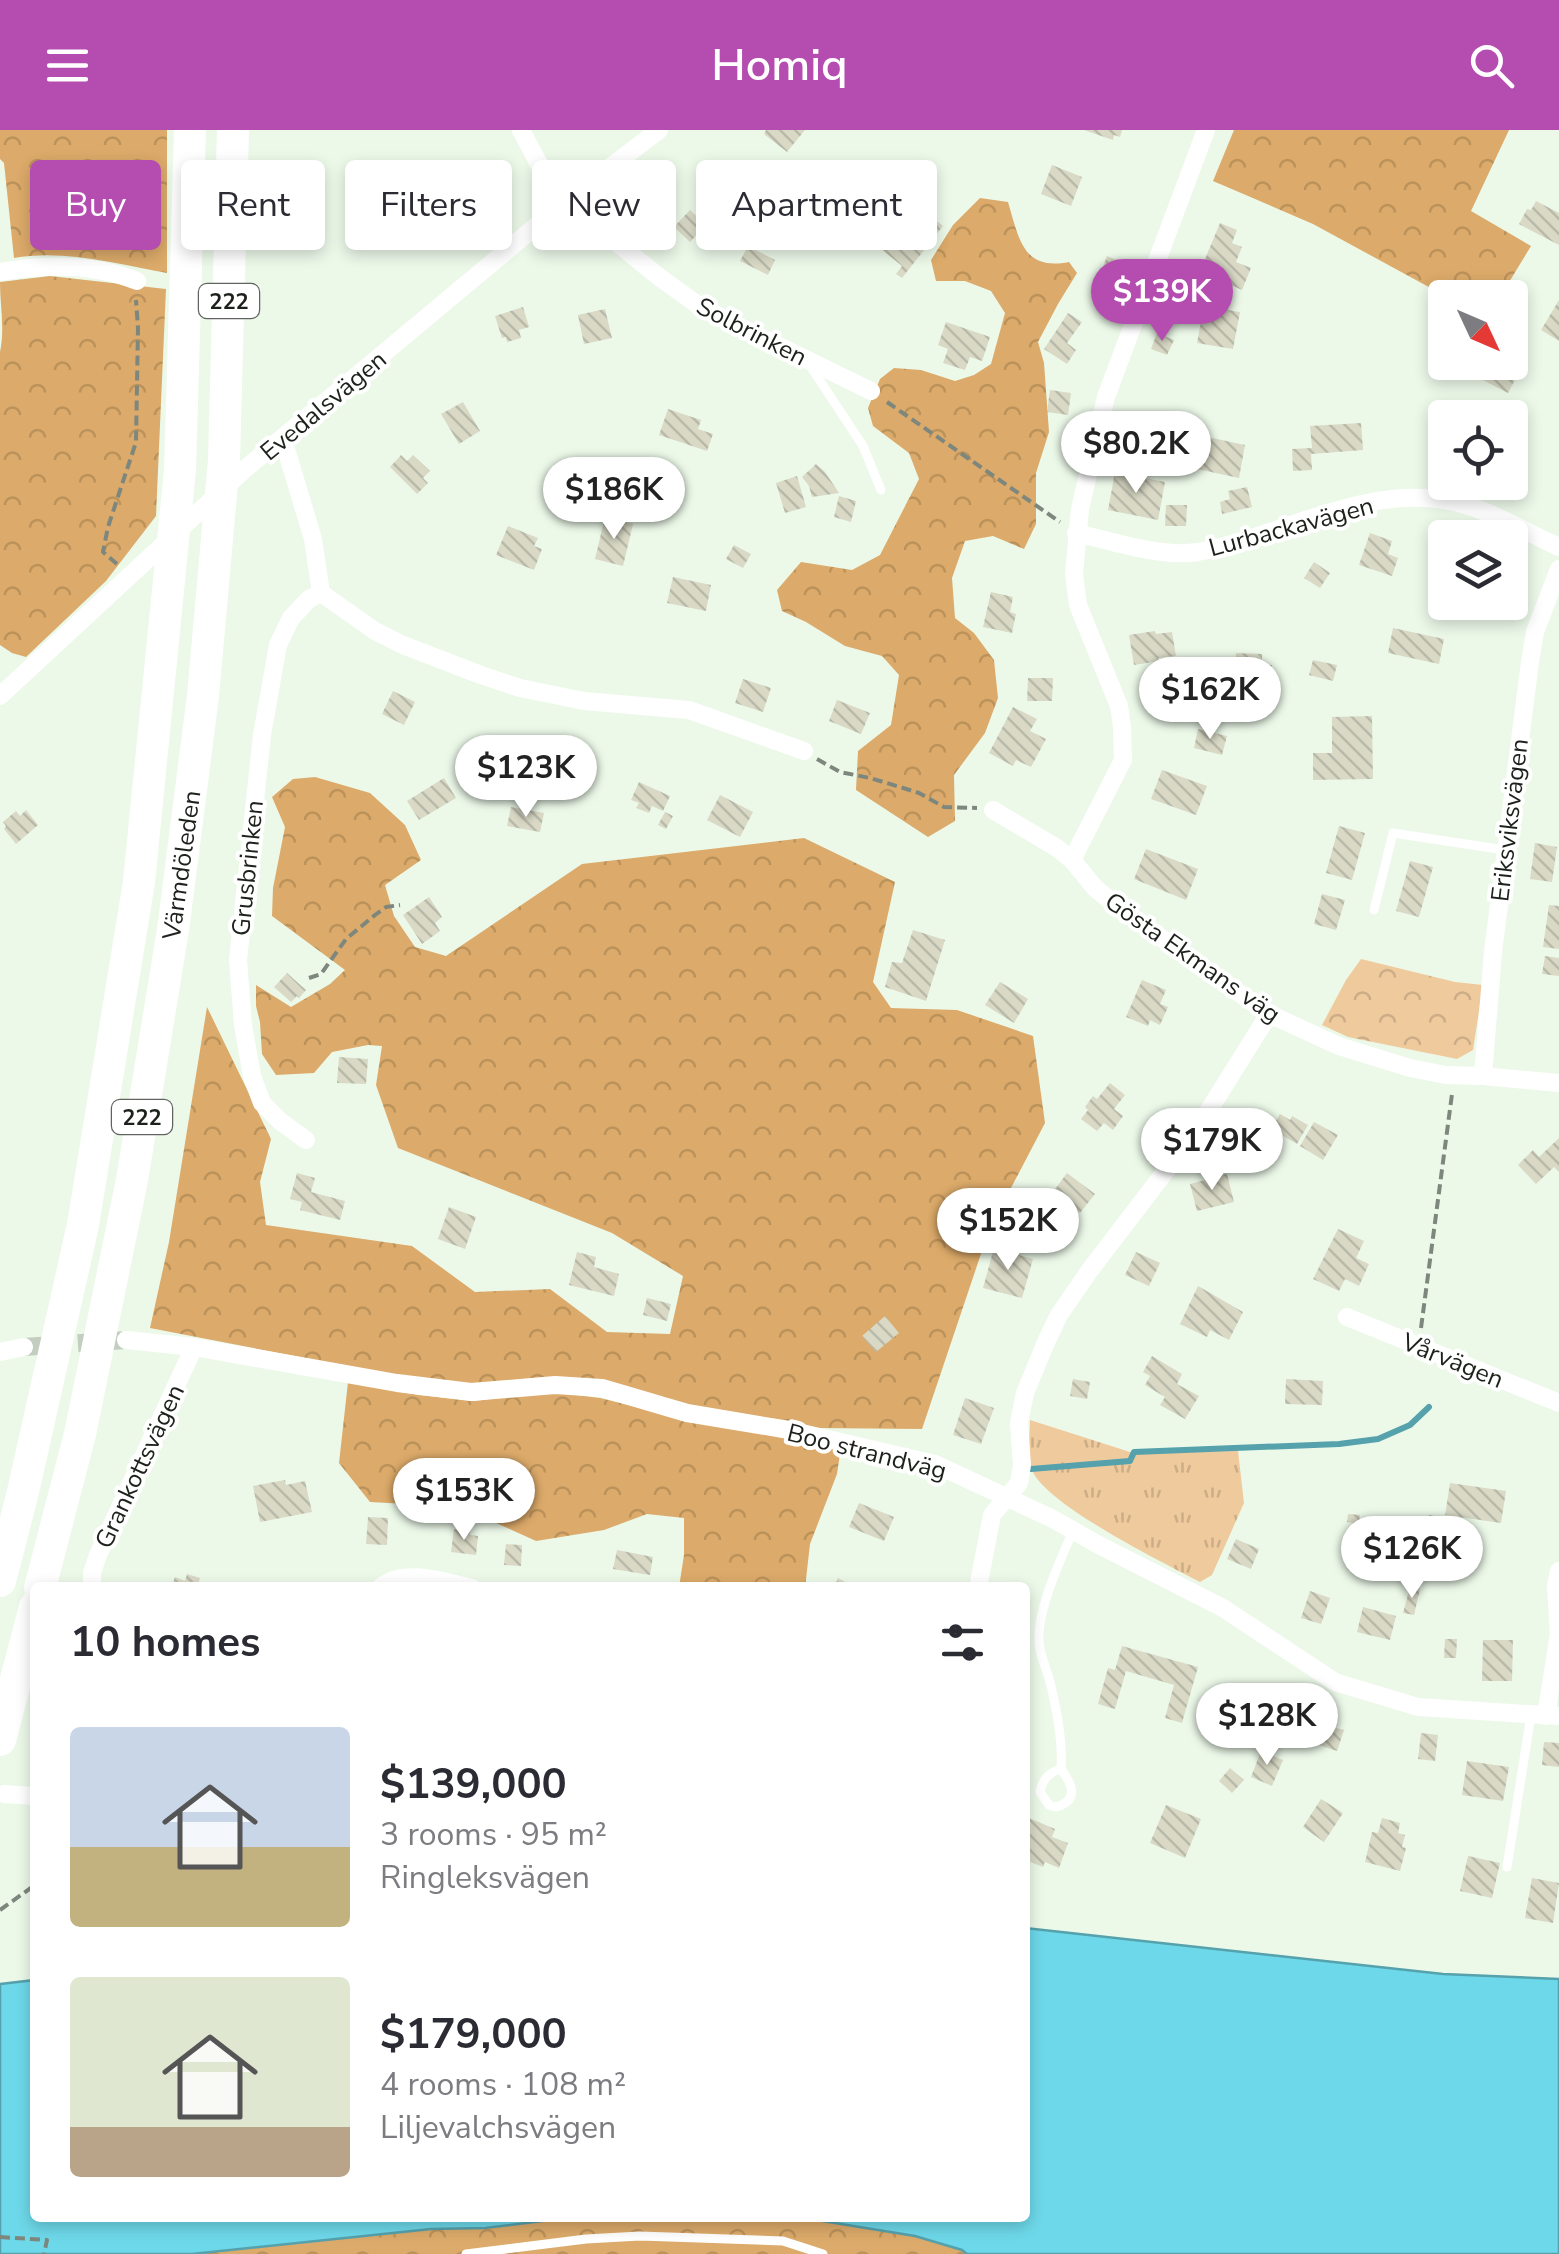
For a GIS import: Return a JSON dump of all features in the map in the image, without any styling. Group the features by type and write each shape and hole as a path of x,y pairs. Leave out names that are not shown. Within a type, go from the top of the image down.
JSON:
{"highway":[{"name":"Värmdöleden","path":"0,1581 84,1224 139,882 180,470 190,130"},
{"name":"Värmdöleden","path":"42,1582 80,1434 132,1180 173,930 208,640 223,471 233,130"},
{"path":"0,1740 30,1625"}],"street":[{"name":"Solbrinken","path":"521,130 537,160"},
{"name":"Evedalsvägen","path":"620,160 659,130"},
{"path":"1072,860 1123,760 1120,706 1078,606 1074,574 1076,533 1106,396 1206,130"},
{"name":"Evedalsvägen","path":"0,696 193,516 532,230"},
{"name":"Solbrinken","path":"626,250 705,310 871,391"},
{"path":"0,272 75,266 137,281"},
{"path":"283,439 313,539 321,593 376,631 403,645 520,688 584,701 689,710 804,751"},
{"name":"Lurbackavägen","path":"1076,533 1152,550 1196,552 1364,504 1418,498 1467,506 1559,547"},
{"name":"Eriksviksvägen","path":"1483,1076 1505,850 1530,662 1536,632 1559,569"},
{"name":"Grusbrinken","path":"306,1140 262,1104 246,1042 238,960 262,735 278,645 291,618 321,593"},
{"name":"Gösta Ekmans väg","path":"993,810 1057,848 1122,910 1269,1014 1369,1057 1410,1068 1559,1083"},
{"path":"979,1582 992,1516 1019,1483 1019,1423 1025,1393 1046,1340 1090,1270 1194,1134 1269,1014"},
{"name":"Vårvägen","path":"1347,1318 1559,1403"},
{"name":"Boo strandväg","path":"126,1340 194,1347 471,1392 555,1386 602,1388 687,1414 789,1430 935,1464 1074,1530 1223,1608 1335,1682 1418,1707 1545,1716"},
{"path":"0,1352 24,1347"},
{"name":"Grankottsvägen","path":"92,1582 98,1555 194,1347"},
{"path":"1545,1716 1559,1634 1559,1571"},
{"path":"385,1582 398,1576 435,1582"},
{"path":"4,1794 30,1796"}],"lane":[{"path":"805,358 863,446 881,490"},
{"path":"1374,910 1392,833 1505,850"},
{"path":"1061,1769 1057,1713 1039,1630 1074,1530"},
{"path":"1507,1867 1545,1716"},
{"path":"466,2254 640,2236 783,2241 823,2254"}],"path":[{"path":"116,564 103,552 136,442 137,281"},
{"path":"871,391 1076,533"},
{"path":"804,751 840,772 900,786 944,806 993,810"},
{"path":"309,978 321,974 346,940 386,906 400,905"},
{"path":"1418,1346 1454,1075"},
{"path":"0,1910 30,1889"},
{"path":"0,2237 47,2240 44,2254"}],"green space":[{"path":"0,130 167,130 167,273 71,256 14,258 4,163 0,159"},
{"path":"1234,130 1509,130 1471,211 1531,246 1510,280 1428,280 1428,287 1313,224 1213,181"},
{"path":"980,198 1008,202 1020,240 1032,257 1054,264 1069,262 1077,273 1038,342 1044,363 1049,432 1036,473 1036,524 1024,549 993,536 965,541 952,578 955,618 974,633 994,660 998,698 985,733 954,775 955,821 928,837 856,790 858,751 891,725 899,675 882,656 845,646 782,611 777,590 801,562 852,570 880,555 919,479 909,453 873,426 868,408 880,379 894,368 921,370 955,381 991,364 1005,313 991,291 965,281 936,281 931,260 953,225"},
{"path":"50,276 166,289 156,516 106,581 26,657 0,645 0,282"},
{"path":"315,777 370,793 405,825 421,860 385,885 394,916 415,947 446,956 582,864 804,838 895,882 873,982 891,1008 957,1010 1033,1036 1045,1123 989,1230 922,1429 815,1428 688,1409 602,1382 468,1384 397,1376 150,1328 169,1242 207,1007 271,1139 260,1182 266,1225 412,1246 475,1292 550,1289 607,1332 670,1334 683,1276 612,1233 398,1148 376,1085 382,1046 332,1052 314,1073 276,1075 262,1054 256,985 291,1007 330,984 345,970 272,916 273,888 285,827 272,797 293,779"},
{"path":"1361,959 1483,985 1473,1050 1457,1059 1348,1037 1322,1025"},
{"path":"348,1382 474,1401 552,1392 600,1398 686,1419 841,1447 837,1474 810,1544 806,1582 680,1582 684,1518 647,1514 604,1530 536,1541 461,1507 370,1502 339,1463"},
{"path":"1030,1420 1130,1452 1238,1451 1244,1503 1212,1575 1200,1582 1106,1531 1056,1497 1031,1467"},
{"path":"534,2222 829,2222 916,2236 967,2254 192,2254 431,2229"}],"water":[{"path":"1030,1929 1443,1974 1559,1979 1559,2254 967,2254 915,2236 829,2222 1030,2222"},
{"path":"30,1981 30,2222 534,2222 192,2254 0,2254 0,1984"}],"building":[{"path":"766,130 805,130 787,152 764,134"},
{"path":"1084,130 1122,130 1120,137 1114,135 1113,140"},
{"path":"1052,165 1082,177 1071,206 1041,194"},
{"path":"1536,201 1559,213 1559,245 1519,224"},
{"path":"690,210 696,216 696,236 690,242 676,225"},
{"path":"1220,223 1237,230 1232,243 1242,247 1236,262 1251,268 1242,290 1222,281 1218,290 1204,284 1208,275 1200,271"},
{"path":"746,250 756,250 775,260 768,275 740,261"},
{"path":"882,250 924,250 902,278 896,274 902,266"},
{"path":"1107,256 1126,264 1118,283 1100,275"},
{"path":"1559,300 1559,341 1541,330"},
{"path":"1204,306 1240,312 1233,349 1197,343"},
{"path":"523,307 529,327 519,330 521,338 507,342 495,316"},
{"path":"605,309 612,338 584,344 578,315"},
{"path":"1068,313 1082,322 1067,343 1076,350 1067,364 1044,349"},
{"path":"946,322 990,337 982,361 970,357 965,370 943,363 948,349 938,345"},
{"path":"1157,333 1174,340 1167,355 1151,349"},
{"path":"1483,380 1515,380 1508,393"},
{"path":"1050,390 1071,393 1068,415 1047,412"},
{"path":"463,402 480,431 459,444 441,414"},
{"path":"668,409 701,420 698,429 713,434 707,451 659,435"},
{"path":"1361,423 1363,450 1311,454 1312,470 1293,471 1292,449 1312,448 1310,426"},
{"path":"1203,436 1245,445 1239,478 1197,469"},
{"path":"401,455 407,461 413,455 430,471 423,478 428,483 417,494 390,467"},
{"path":"816,464 839,493 812,497 802,477"},
{"path":"1115,472 1165,482 1158,520 1108,510"},
{"path":"797,476 806,507 785,513 776,483"},
{"path":"1247,487 1252,507 1222,514 1220,502 1230,499 1228,491"},
{"path":"839,496 856,501 851,522 834,517"},
{"path":"1166,505 1187,505 1186,526 1165,526"},
{"path":"605,517 633,524 623,566 595,559"},
{"path":"508,526 538,538 534,546 542,549 534,570 496,555"},
{"path":"1370,533 1392,541 1388,554 1398,558 1392,576 1359,565"},
{"path":"734,545 751,554 743,568 726,559"},
{"path":"1314,562 1330,573 1320,588 1304,578"},
{"path":"673,577 711,585 706,611 667,603"},
{"path":"991,592 1013,597 1010,612 1016,614 1012,633 983,627"},
{"path":"1393,628 1444,639 1439,664 1388,653"},
{"path":"1172,632 1176,656 1134,665 1129,635"},
{"path":"1236,653 1262,654 1262,665 1272,665 1272,683 1234,682"},
{"path":"1313,660 1337,665 1333,681 1309,675"},
{"path":"1028,678 1053,678 1052,701 1027,701"},
{"path":"743,679 771,688 763,712 735,703"},
{"path":"393,691 415,702 404,725 382,714"},
{"path":"837,700 870,713 861,734 829,721"},
{"path":"1013,707 1037,719 1030,731 1046,739 1031,767 1016,760 1013,766 989,753"},
{"path":"1372,716 1373,779 1313,780 1313,753 1332,753 1332,717"},
{"path":"1198,729 1227,736 1222,755 1194,748"},
{"path":"1162,770 1207,786 1196,815 1151,799"},
{"path":"444,778 456,798 419,820 407,801"},
{"path":"639,782 670,796 663,811 652,806 649,813 636,808 639,803 631,800"},
{"path":"720,795 753,812 740,837 707,820"},
{"path":"511,807 544,813 540,832 507,826"},
{"path":"26,810 38,825 16,844 3,822 16,811 20,816"},
{"path":"665,812 673,816 666,829 658,825"},
{"path":"1339,826 1365,833 1352,880 1326,873"},
{"path":"1535,843 1557,847 1552,882 1530,879"},
{"path":"1146,849 1198,869 1186,900 1134,879"},
{"path":"1410,861 1433,867 1419,917 1396,911"},
{"path":"1322,894 1345,900 1336,930 1314,924"},
{"path":"429,897 442,917 435,923 440,931 422,944 403,915"},
{"path":"1549,905 1559,906 1559,949 1543,947"},
{"path":"913,930 945,940 926,1001 885,987 892,962 902,963"},
{"path":"1545,956 1559,958 1559,976 1542,974"},
{"path":"287,973 306,990 291,1002 274,987"},
{"path":"1142,980 1166,990 1160,1004 1168,1007 1160,1025 1150,1020 1148,1026 1126,1017"},
{"path":"1000,982 1028,999 1014,1023 985,1005"},
{"path":"339,1057 368,1059 366,1084 337,1083"},
{"path":"1110,1083 1125,1095 1114,1109 1123,1116 1113,1130 1104,1123 1097,1131 1081,1119 1093,1096 1097,1099"},
{"path":"1280,1114 1308,1125 1297,1144 1271,1129"},
{"path":"1314,1122 1338,1135 1323,1160 1300,1146"},
{"path":"1559,1138 1559,1172 1554,1167 1536,1184 1518,1165 1533,1150 1539,1157"},
{"path":"297,1173 315,1178 311,1192 345,1201 340,1220 300,1210 302,1202 290,1199"},
{"path":"1067,1173 1095,1194 1080,1213 1053,1192"},
{"path":"1227,1174 1234,1202 1197,1211 1190,1184"},
{"path":"449,1207 476,1217 465,1249 438,1239"},
{"path":"1338,1229 1364,1241 1356,1258 1369,1264 1359,1286 1345,1279 1339,1291 1313,1279"},
{"path":"994,1248 1033,1259 1022,1298 983,1288"},
{"path":"577,1252 596,1257 594,1267 619,1274 614,1296 569,1285"},
{"path":"1136,1252 1160,1263 1149,1286 1125,1275"},
{"path":"1198,1286 1243,1312 1229,1340 1210,1330 1207,1337 1180,1324"},
{"path":"647,1298 671,1304 667,1321 643,1315"},
{"path":"885,1316 899,1333 876,1352 862,1336"},
{"path":"1152,1356 1182,1374 1177,1384 1199,1396 1185,1419 1160,1405 1165,1397 1145,1385 1150,1376 1143,1372"},
{"path":"1073,1379 1090,1382 1087,1399 1070,1396"},
{"path":"1286,1379 1323,1381 1322,1405 1285,1404"},
{"path":"965,1398 994,1408 981,1444 953,1435"},
{"path":"285,1480 286,1485 305,1481 312,1512 260,1522 253,1486"},
{"path":"1450,1483 1506,1491 1501,1523 1445,1515"},
{"path":"859,1503 894,1517 884,1541 849,1527"},
{"path":"1348,1514 1360,1515 1359,1524 1347,1522"},
{"path":"1429,1515 1445,1518 1443,1530 1427,1526"},
{"path":"368,1517 388,1518 387,1545 366,1544"},
{"path":"454,1529 478,1536 476,1555 451,1552"},
{"path":"1461,1532 1477,1533 1476,1548 1460,1547"},
{"path":"1236,1539 1259,1549 1251,1569 1227,1559"},
{"path":"506,1544 522,1545 521,1566 504,1565"},
{"path":"617,1550 653,1557 650,1575 613,1569"},
{"path":"187,1574 200,1578 199,1582 173,1582 175,1577 185,1581"},
{"path":"1410,1587 1420,1589 1414,1615 1403,1613"},
{"path":"1310,1591 1330,1598 1321,1624 1301,1618"},
{"path":"1363,1607 1396,1616 1390,1640 1357,1632"},
{"path":"1445,1639 1457,1639 1456,1658 1444,1658"},
{"path":"1483,1640 1513,1640 1512,1681 1482,1681"},
{"path":"1122,1646 1198,1667 1182,1723 1165,1718 1174,1685 1126,1671 1115,1709 1098,1704 1108,1668 1115,1670"},
{"path":"1325,1725 1344,1730 1337,1751 1319,1745"},
{"path":"1421,1733 1438,1735 1435,1761 1418,1759"},
{"path":"1544,1742 1559,1743 1559,1767 1542,1765"},
{"path":"1261,1751 1283,1760 1272,1786 1251,1777"},
{"path":"1467,1761 1509,1767 1503,1801 1462,1795"},
{"path":"1230,1768 1244,1780 1232,1793 1219,1781"},
{"path":"1321,1799 1343,1813 1324,1842 1303,1827"},
{"path":"1166,1805 1201,1819 1185,1858 1150,1843"},
{"path":"1030,1818 1055,1829 1052,1837 1068,1843 1059,1868 1045,1862 1043,1867 1030,1862"},
{"path":"1382,1818 1400,1823 1398,1833 1405,1835 1400,1871 1365,1862 1372,1832 1378,1833"},
{"path":"1468,1856 1500,1863 1492,1898 1460,1891"},
{"path":"1532,1878 1559,1883 1553,1923 1525,1918"}],"waterway":[{"path":"1031,1469 1130,1461 1134,1452 1378,1439 1410,1425 1429,1407"}],"tunnel":[{"path":"24,1347 126,1340"}]}
